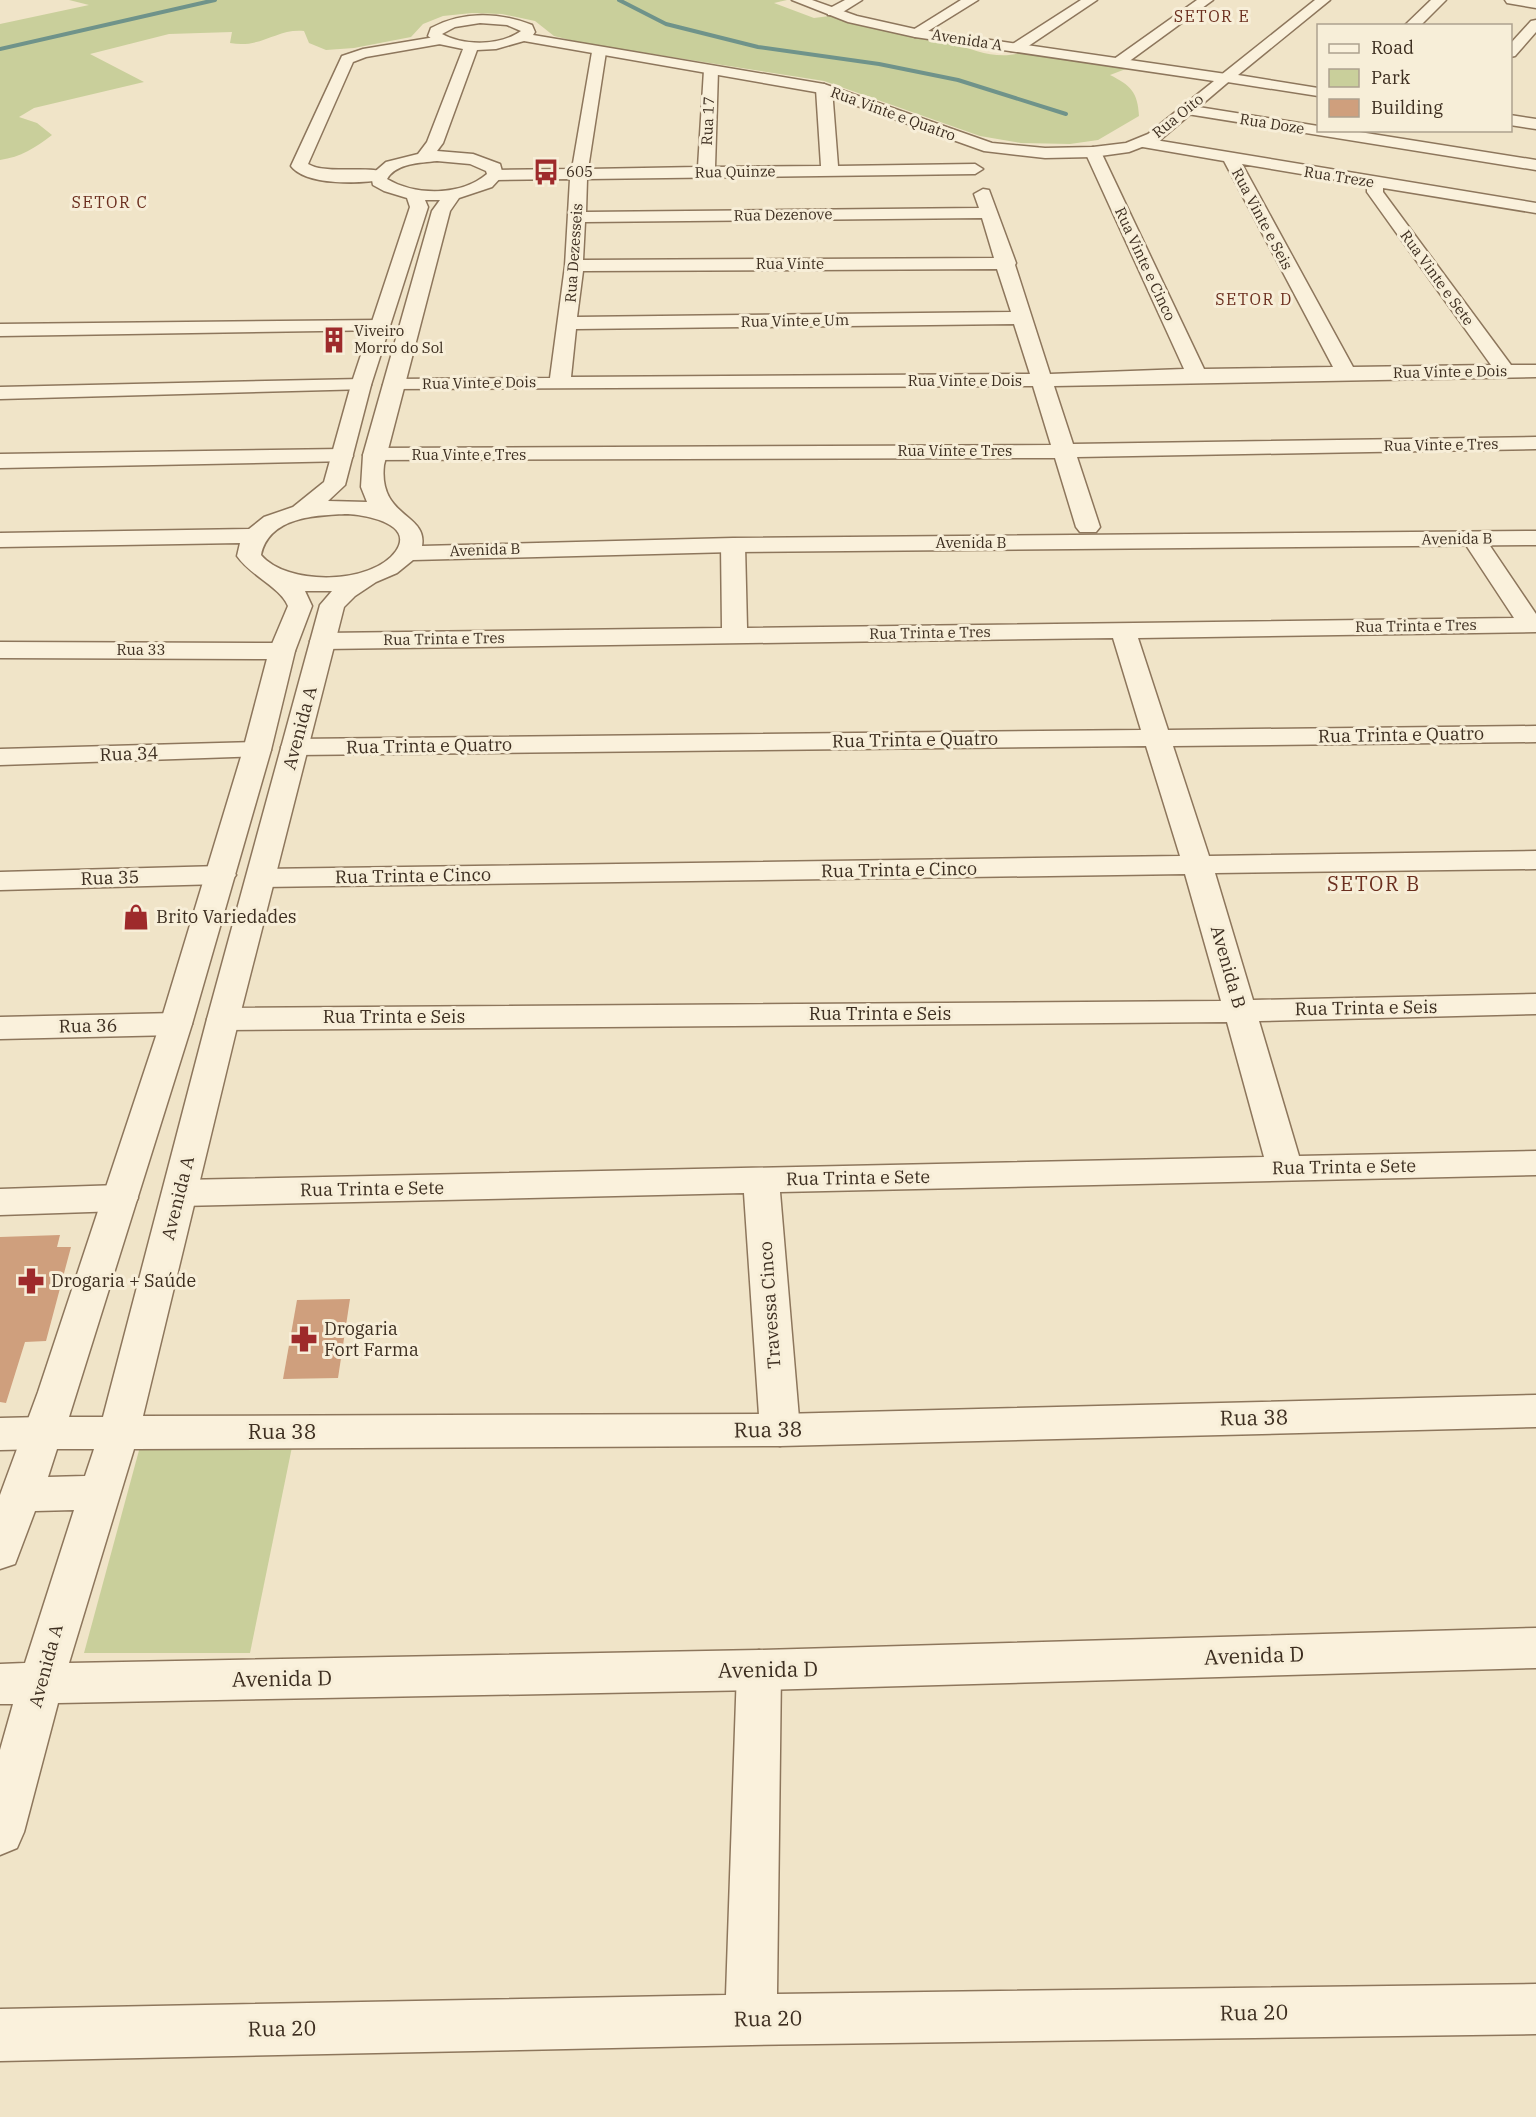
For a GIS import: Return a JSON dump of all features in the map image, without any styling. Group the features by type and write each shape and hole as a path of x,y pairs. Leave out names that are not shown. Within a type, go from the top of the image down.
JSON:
{"street":[{"name":"Avenida A","path":"799,0 833,12 915,33 1317,92"},
{"path":"833,12 855,0"},
{"path":"915,33 970,0"},
{"path":"1016,48 1090,0"},
{"path":"1119,62 1206,0"},
{"name":"Rua Oito","path":"971,143 1003,150 1045,153 1093,152 1143,143 1154,137 1323,0"},
{"path":"1413,24 1439,0"},
{"path":"1512,0 1536,4"},
{"path":"379,175 379,181 385,187 414,194 453,194 483,186 495,175 494,168 458,148 392,165 379,175 316,174 299,166 347,59 363,53 441,40 489,45 524,37 528,32 520,24 480,19 441,27 436,31 435,36 441,40"},
{"path":"1512,51 1536,24"},
{"name":"Rua Vinte e Quatro","path":"524,37 599,52 824,89 942,129 971,143 975,169 1007,263 1088,527"},
{"path":"424,157 435,143 472,45"},
{"path":"478,75 489,45"},
{"name":"Rua Dezesseis","path":"560,382 574,266 579,174 599,52"},
{"name":"Avenida A","path":"1138,65 1187,88 1200,99"},
{"name":"Rua 17","path":"706,172 711,70"},
{"path":"824,89 830,171"},
{"name":"Rua Doze","path":"1186,110 1317,131"},
{"path":"1512,120 1536,124"},
{"name":"Rua Doze","path":"1326,132 1536,165"},
{"name":"Rua Treze","path":"1143,143 1375,183 1536,207"},
{"name":"Rua Vinte e Cinco","path":"1093,152 1197,375"},
{"name":"Rua Vinte e Seis","path":"1231,159 1346,373"},
{"name":"Rua Quinze","path":"495,175 975,169"},
{"name":"Rua Vinte e Sete","path":"1375,183 1375,192 1504,371"},
{"path":"302,512 334,485 361,385 418,207 414,194"},
{"path":"252,546 262,572 274,577 319,584 367,577 389,568 409,543 403,523 388,514 375,498 370,487 374,455 441,210 453,194"},
{"name":"Rua Dezenove","path":"577,218 990,213"},
{"name":"Rua Vinte","path":"574,266 1007,263"},
{"name":"Rua Vinte e Um","path":"568,323 1023,318"},
{"path":"0,330 380,326"},
{"name":"Rua Vinte e Dois","path":"393,385 1043,380 1197,375 1536,371"},
{"path":"0,393 361,385"},
{"name":"Rua Vinte e Tres","path":"374,455 1063,451 1536,443"},
{"path":"0,461 342,456"},
{"path":"252,546 266,526 302,512 348,507 388,514"},
{"name":"Avenida B","path":"409,543 1088,527 1536,522"},
{"name":"Avenida B","path":"409,543 733,545 1536,538"},
{"path":"1474,539 1534,625"},
{"path":"0,540 252,546"},
{"path":"733,545 735,635"},
{"path":"0,556 156,554 252,546"},
{"name":"Avenida A","path":"0,1549 43,1434 176,1024 257,750 282,651 300,606 296,596 274,577"},
{"name":"Avenida A","path":"0,1832 21,1683 60,1617 119,1432 223,1019 262,878 332,605 346,591 367,577"},
{"name":"Rua Trinta e Tres","path":"323,641 1534,625"},
{"name":"Avenida B","path":"1123,630 1159,737 1285,1168"},
{"name":"Rua 33","path":"0,650 282,651"},
{"name":"Rua Trinta e Quatro","path":"295,747 1536,734"},
{"name":"Rua 34","path":"0,757 257,750"},
{"name":"Rua Trinta e Cinco","path":"262,878 1198,867 1536,860"},
{"name":"Rua 35","path":"0,881 221,875"},
{"name":"Rua Trinta e Seis","path":"223,1019 1240,1011 1536,1004"},
{"name":"Rua 36","path":"0,1028 176,1024"},
{"name":"Rua Trinta e Sete","path":"180,1193 1536,1163"},
{"name":"Travessa Cinco","path":"761,1180 780,1430"},
{"path":"0,1202 120,1198"},
{"name":"Rua 38","path":"0,1434 780,1430 1536,1411"},
{"path":"22,1494 100,1493"},
{"name":"Avenida D","path":"21,1683 759,1670 1536,1648"},
{"path":"751,2020 759,1670"},
{"name":"Rua 20","path":"0,2036 751,2020 1535,2014"}],"green space":[{"path":"69,0 787,0 774,3 814,18 830,16 955,42 988,54 1005,55 1021,52 1131,67 1110,75 1132,90 1137,101 1139,116 1098,140 1070,144 1021,143 980,136 824,81 582,43 554,36 535,21 502,14 472,13 443,16 423,24 411,37 354,48 326,50 309,43 304,31 285,32 251,43 230,43 232,32 169,34 90,54 144,82 34,108 19,117 37,123 52,135 28,151 0,160 0,24 89,5"},
{"path":"293,1442 250,1653 84,1653 141,1443"}],"building":[{"name":"Drogaria + Saúde","path":"60,1235 57,1247 71,1247 46,1341 25,1342 6,1403 0,1402 0,1237"},
{"path":"350,1299 338,1378 283,1379 297,1300"}],"waterway":[{"path":"0,49 215,0"},
{"path":"619,0 666,24 758,47 879,64 958,80 1066,114"}],"place":[{"name":"605","path":"546,172"},
{"name":"Viveiro Morro do Sol","path":"334,340"},
{"name":"Brito Variedades","path":"136,917"},
{"name":"Drogaria + Saúde","path":"31,1281"},
{"name":"Drogaria Fort Farma","path":"304,1339"}],"district":[{"name":"SETOR E","path":"1212,16"},
{"name":"SETOR C","path":"110,202"},
{"name":"SETOR D","path":"1254,299"},
{"name":"SETOR B","path":"1374,884"}]}
